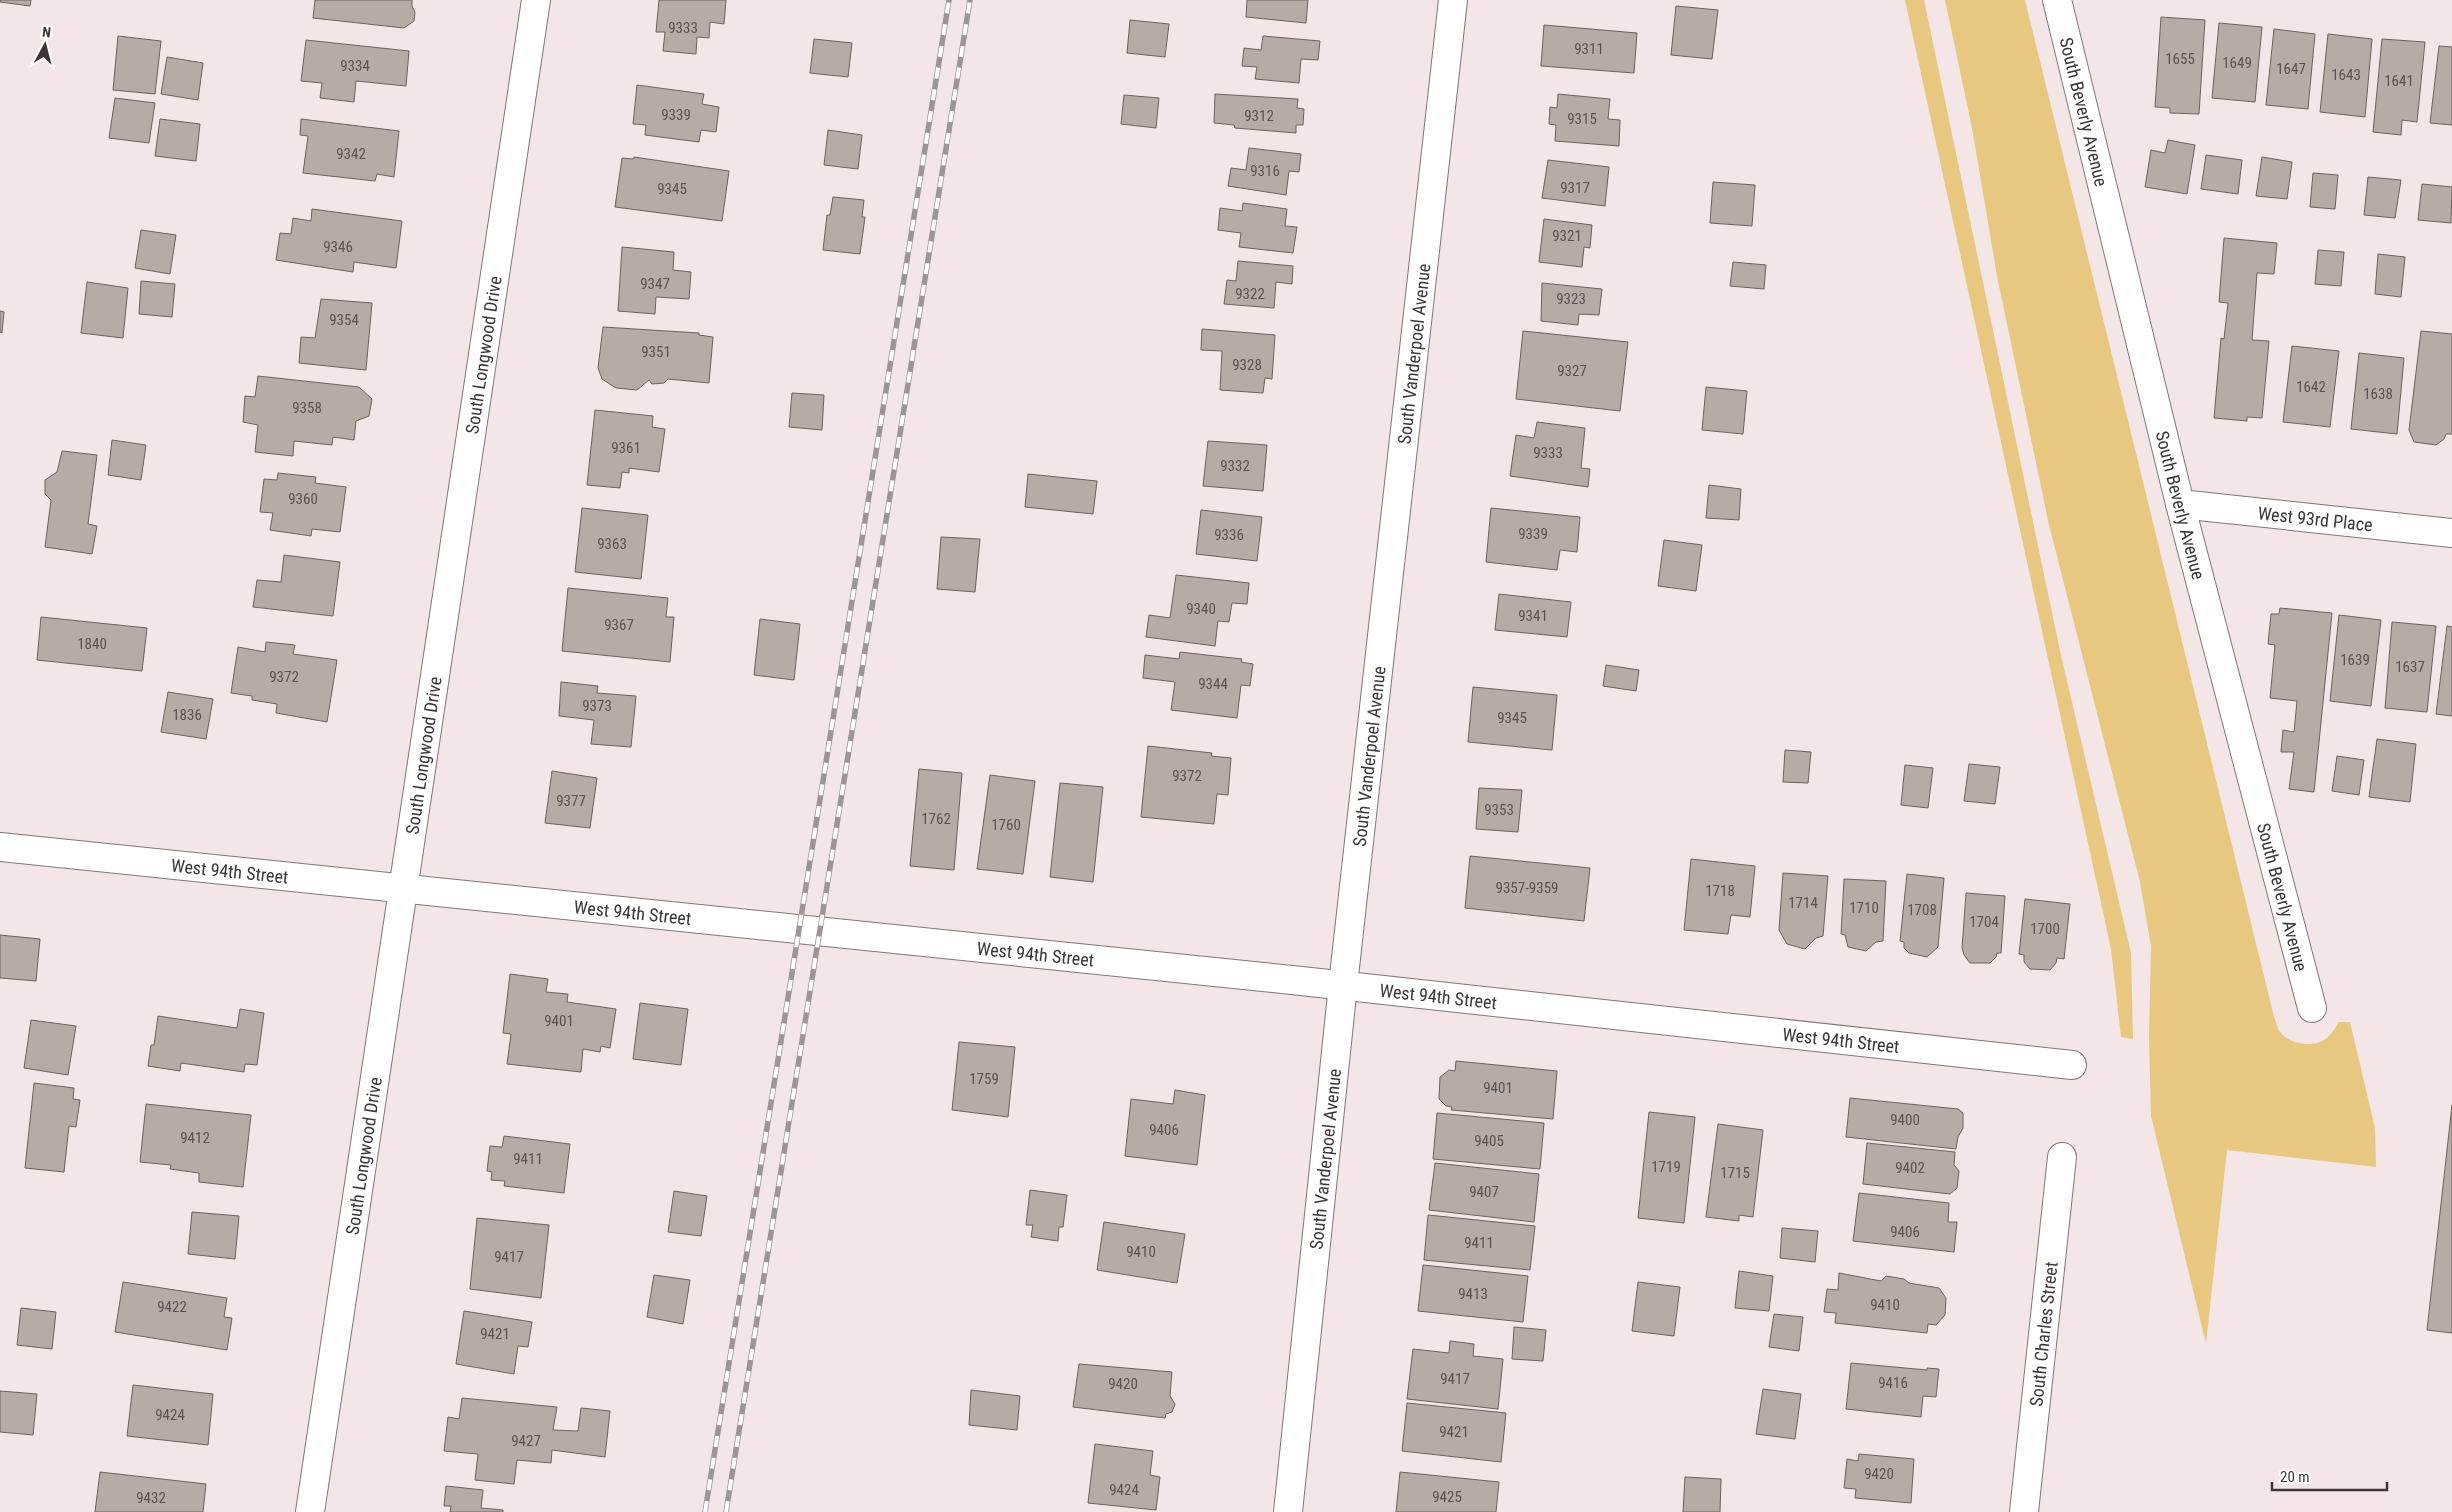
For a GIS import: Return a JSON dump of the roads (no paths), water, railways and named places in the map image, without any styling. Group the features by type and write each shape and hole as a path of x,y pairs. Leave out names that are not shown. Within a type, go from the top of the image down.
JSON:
{"street":[{"name":"South Longwood Drive","path":"310,1512 536,0"},
{"name":"South Vanderpoel Avenue","path":"1288,1512 1343,986 1453,0"},
{"name":"South Beverly Avenue","path":"2057,0 2180,504 2312,1008"},
{"name":"West 93rd Place","path":"2180,504 2452,533"},
{"name":"West 94th Street","path":"0,847 1343,986 2072,1065"},
{"name":"South Charles Street","path":"2024,1512 2062,1156"}],"railway":[{"path":"705,1512 949,0"},
{"path":"726,1512 970,0"}]}
